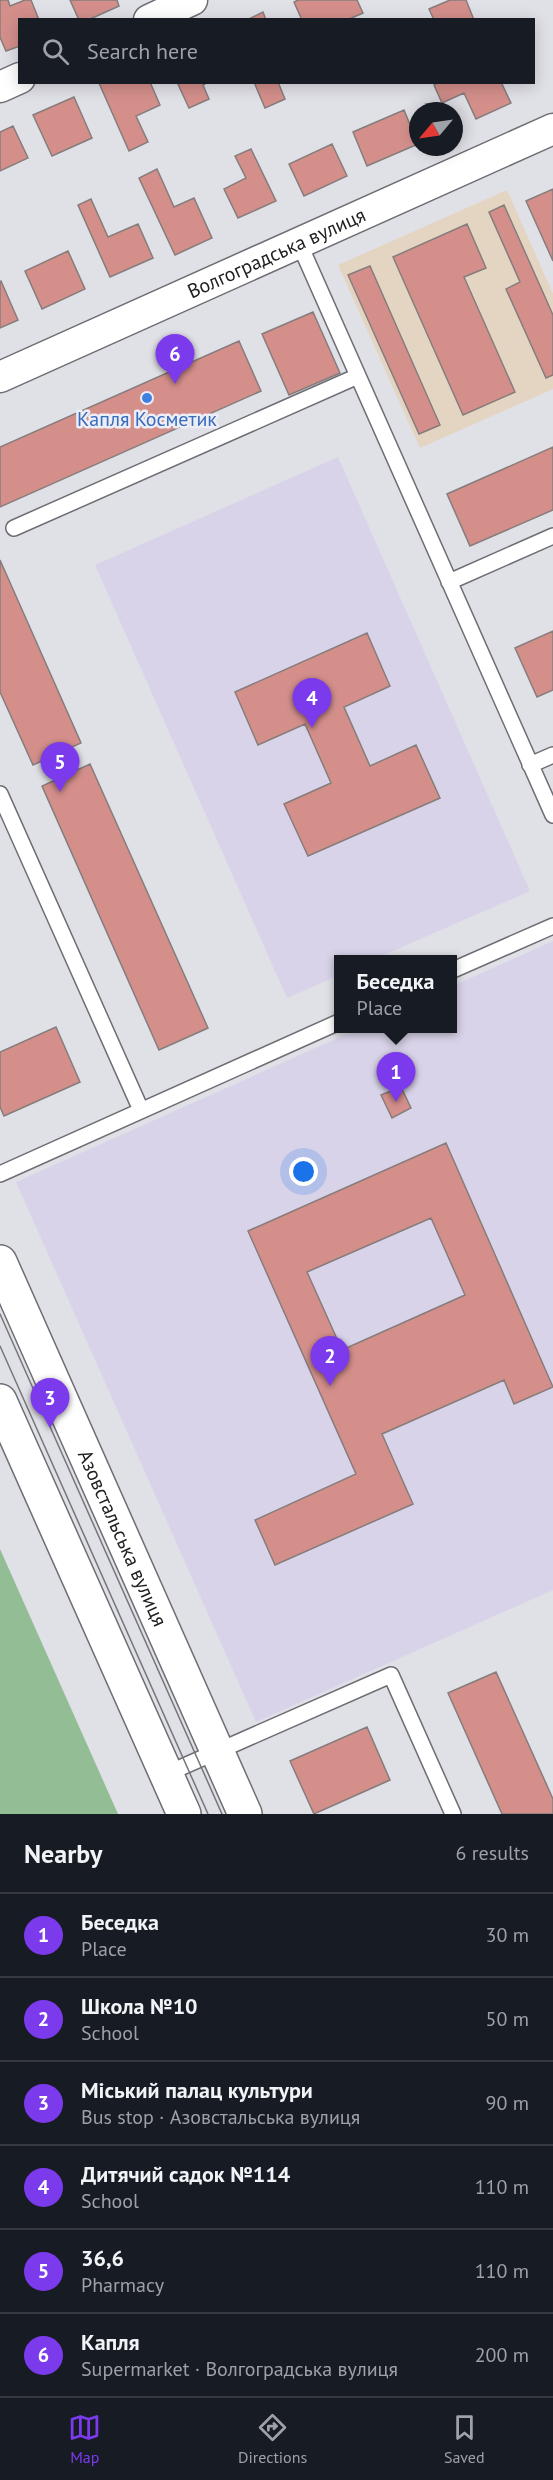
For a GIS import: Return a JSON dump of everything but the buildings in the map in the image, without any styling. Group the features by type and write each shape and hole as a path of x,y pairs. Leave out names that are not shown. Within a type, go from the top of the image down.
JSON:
{"street":[{"path":"153,18 192,0"},
{"path":"0,87 18,79"},
{"name":"Волгоградська вулиця","path":"0,377 553,129"},
{"name":"Азовстальська вулиця","path":"0,1263 245,1814"},
{"path":"0,1401 184,1814"}],"lane":[{"path":"299,243 553,815"},
{"path":"15,528 358,376"},
{"path":"449,582 553,536"},
{"path":"530,765 553,755"},
{"path":"0,794 141,1110"},
{"path":"457,968 553,926"},
{"path":"0,1174 334,1024"},
{"path":"166,1774 391,1675 453,1814"}],"shaded area":[{"path":"507,190 553,294 553,389 420,448 338,265"},
{"path":"338,457 530,891 384,955 334,955 334,977 287,998 95,565"},
{"path":"553,941 553,1590 256,1722 16,1182 349,1033 457,1033 457,984"}],"green space":[{"path":"0,1549 118,1814 0,1814"}],"tram line":[{"path":"0,1314 222,1814"},
{"path":"0,1346 208,1814"}],"place":[{"name":"Капля","path":"175,384"},
{"name":"Капля Косметик","path":"147,398"},
{"name":"Дитячий садок №114","path":"312,728"},
{"name":"36,6","path":"60,792"},
{"name":"Беседка","path":"396,1102"},
{"name":"Школа №10","path":"330,1386"},
{"name":"Міський палац культури","path":"50,1428"}]}
